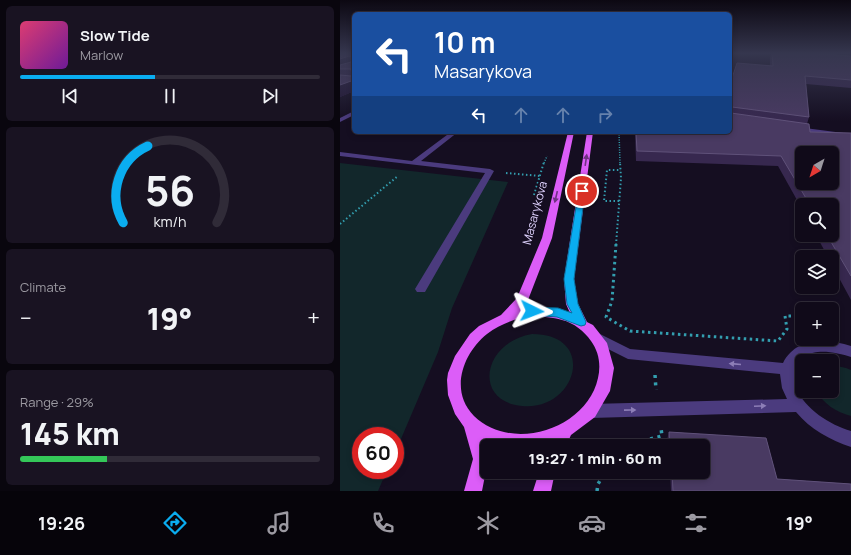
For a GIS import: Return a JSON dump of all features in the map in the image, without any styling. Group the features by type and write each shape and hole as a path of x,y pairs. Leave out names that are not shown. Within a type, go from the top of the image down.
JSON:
{"main road":[{"name":"Masarykova","path":"506,317 522,300 547,238 571,134"},
{"name":"Masarykova","path":"581,322 572,304 569,279 590,134"},
{"name":"Masarykova","path":"545,311 564,314 581,322 598,338 604,348 608,373 605,386 599,399 591,411 579,423 549,438 514,442 483,432 471,423 462,413 456,400 454,374 464,350 472,339 488,326 506,317 519,313 545,311"},
{"name":"Masarykova","path":"471,423 480,459 473,491"},
{"path":"561,439 565,431"},
{"path":"542,491 545,479"}],"lane":[{"path":"340,120 352,115"},
{"path":"792,128 851,136"},
{"path":"414,163 452,134"},
{"path":"340,154 490,171 421,289"},
{"path":"598,338 628,354 787,369"},
{"path":"851,352 826,346 807,348 794,356 787,369 789,386 799,405 817,423 842,437 851,439"},
{"path":"591,411 799,405"}],"path":[{"path":"619,134 619,201 612,301 606,317 630,331 778,342 787,329 785,316 795,316"},
{"path":"340,224 414,163"},
{"path":"619,201 604,201 607,170 620,170"},
{"path":"490,171 540,176"},
{"path":"597,491 598,484 601,479"}],"green space":[{"path":"340,163 508,182 452,308 438,352 404,432 404,427 352,427 352,479 383,479 378,491 340,491"},
{"path":"532,334 553,337 566,346 572,358 572,372 567,385 556,397 541,404 522,406 506,402 496,394 490,383 490,371 494,359 503,348 515,339"},
{"path":"839,366 851,370 851,416 831,407 821,398 839,398"}],"building":[{"path":"340,76 351,76 352,81 340,85"},
{"path":"733,76 851,76 851,80 805,76 809,117 732,107"},
{"path":"732,113 809,124 810,132 851,133 851,276 839,256 839,250 836,250 831,242 839,242 839,198 806,198 801,190 839,190 839,146 795,146 795,180 781,156 637,151 636,134 732,134"},
{"path":"669,432 766,438 777,479 851,484 851,491 673,491 672,479 710,479 710,439 670,439"}],"route":[{"path":"532,311 558,312 581,322 572,304 569,279 582,191"}]}
